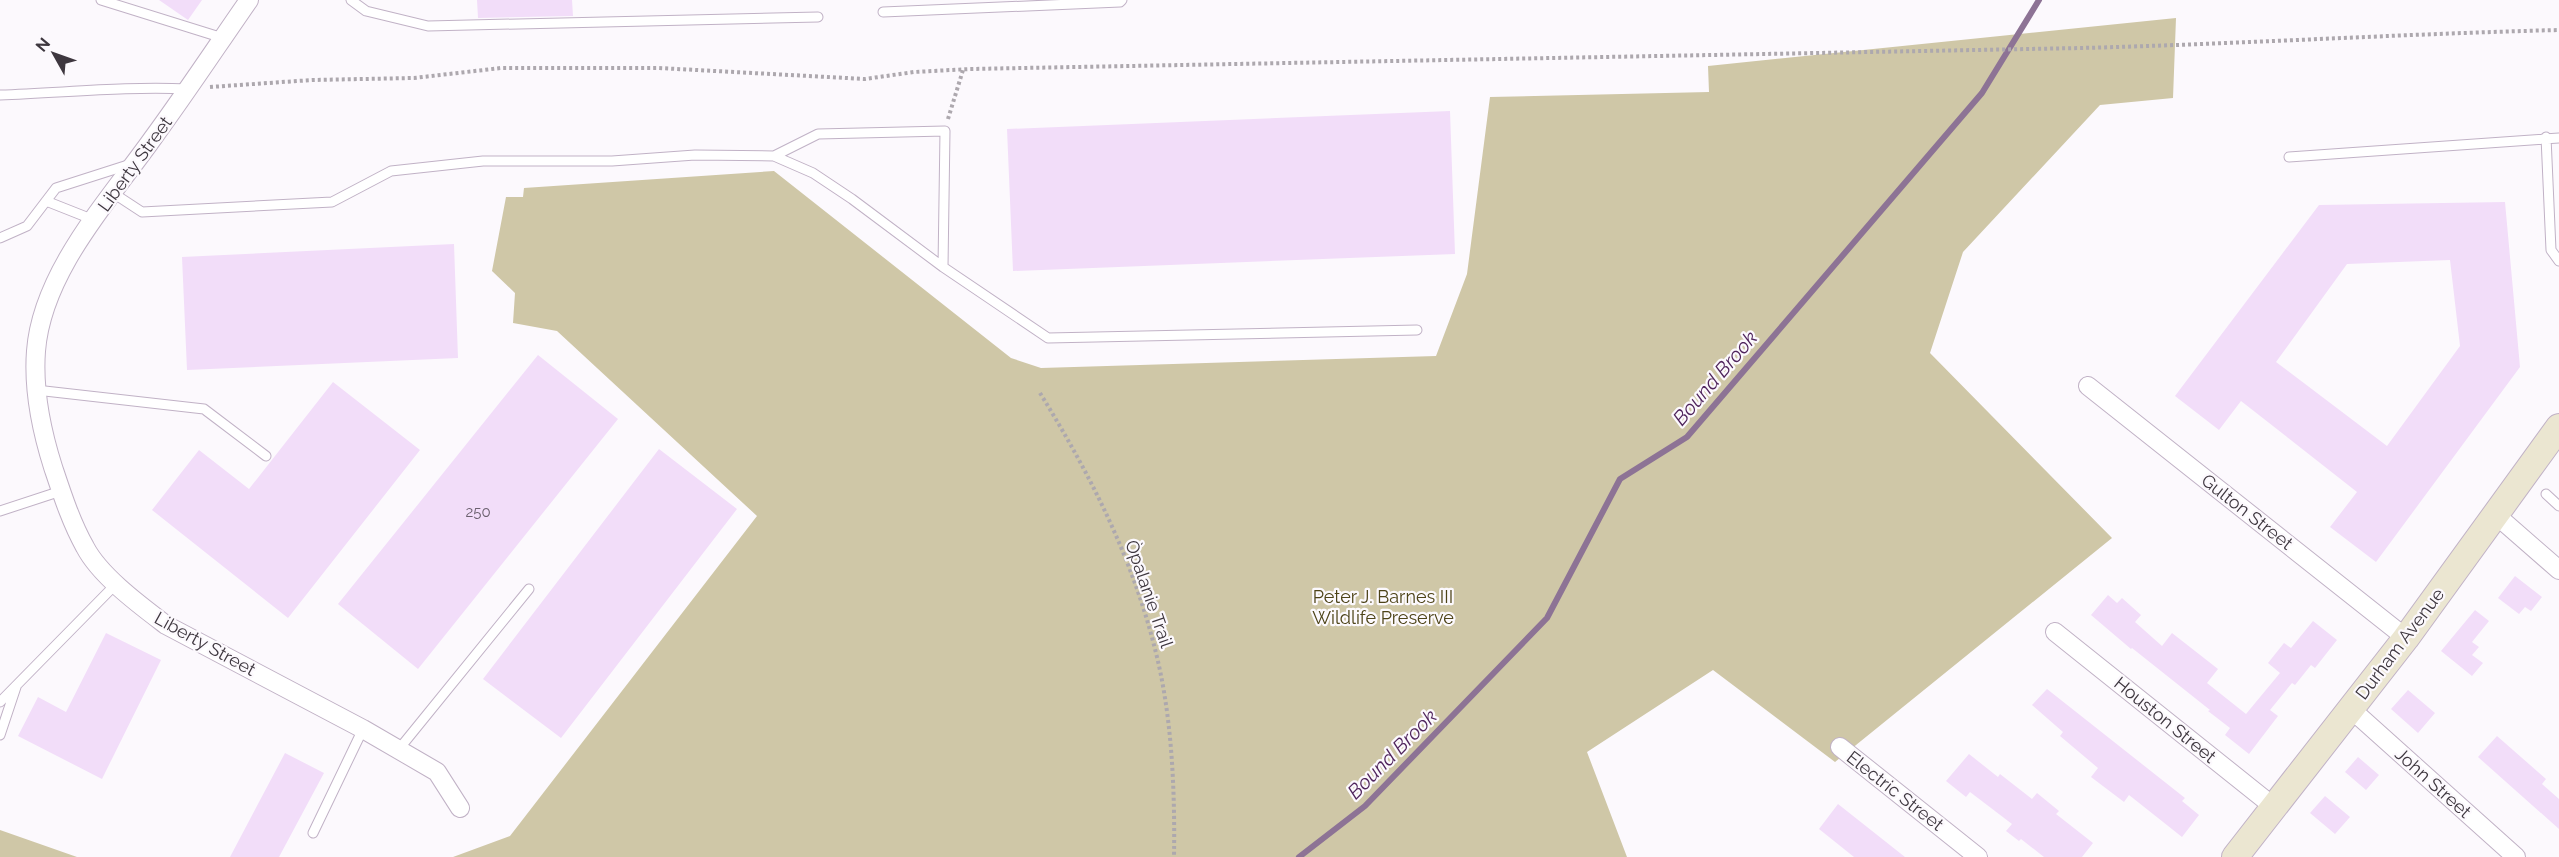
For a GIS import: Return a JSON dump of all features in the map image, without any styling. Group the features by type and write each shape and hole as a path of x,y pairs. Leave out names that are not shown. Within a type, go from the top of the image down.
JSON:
{"street":[{"name":"Liberty Street","path":"249,0 94,220 52,288 36,349 36,390 43,436 61,491 85,549 116,584 166,626 363,729 437,772 460,808"},
{"name":"Gulton Street","path":"2088,386 2406,638"},
{"name":"Durham Avenue","path":"2235,857 2406,638 2559,427"},
{"path":"2496,515 2559,570"},
{"name":"Houston Street","path":"2055,632 2274,807"},
{"name":"John Street","path":"2350,709 2516,857"},
{"name":"Electric Street","path":"1840,747 1978,857"}],"lane":[{"path":"101,0 223,38"},
{"path":"351,0 366,11 428,26 818,17"},
{"path":"884,12 1120,2 1122,0"},
{"path":"0,95 80,93 149,87 188,89"},
{"path":"774,156 818,134 945,131 943,267"},
{"path":"2289,157 2546,137 2559,138"},
{"path":"2546,137 2551,250 2559,261"},
{"path":"112,194 142,212 332,202 391,171 483,161 612,161 695,155 774,156 813,173 943,267 1048,338 1417,330"},
{"path":"0,238 27,226 57,188 136,162"},
{"path":"46,201 94,220"},
{"path":"36,390 204,409 266,456"},
{"path":"0,511 61,491"},
{"path":"2546,494 2559,506"},
{"path":"0,702 116,584"},
{"path":"399,749 529,589"},
{"path":"0,735 17,684"},
{"path":"313,833 363,729"}],"path":[{"path":"188,89 312,80 414,78 501,68 659,69 865,79 914,72 963,70 2250,44 2402,34 2559,30"},
{"path":"945,131 963,70"},
{"name":"Òpalanie Trail","path":"1040,393 1096,489 1146,617 1156,651 1165,708 1174,816 1174,857"}],"green space":[{"name":"Peter J. Barnes III Wildlife Preserve","path":"2176,18 2173,98 2100,105 1963,252 1930,353 2112,538 1835,762 1713,670 1587,752 1627,857 453,857 510,836 757,516 557,331 513,323 515,293 492,271 506,197 523,197 524,188 774,171 1011,358 1041,368 1436,356 1467,274 1490,97 1709,92 1708,66"},
{"path":"0,830 77,857 0,857"}],"building":[{"path":"159,0 202,0 188,20"},
{"path":"477,0 572,0 573,16 478,18"},
{"path":"1450,111 1455,254 1013,271 1007,129"},
{"path":"2505,202 2520,367 2376,562 2330,527 2357,492 2241,401 2219,430 2175,396 2319,205","holes":["2450,260 2460,346 2387,446 2276,362 2347,264"]},
{"path":"454,244 458,358 187,370 182,257"},
{"path":"538,355 618,419 418,669 338,604"},
{"path":"333,382 420,450 288,618 152,510 199,450 249,489"},
{"path":"659,449 737,509 561,738 483,679"},
{"path":"2515,576 2542,597 2531,611 2525,607 2519,614 2498,598"},
{"path":"2108,595 2117,603 2122,598 2141,615 2135,622 2162,646 2172,633 2218,669 2207,683 2246,714 2280,673 2268,663 2284,643 2291,648 2313,621 2337,640 2315,668 2311,665 2295,685 2292,683 2270,710 2278,716 2249,754 2225,735 2230,728 2208,711 2210,710 2091,615"},
{"path":"2475,610 2489,621 2472,642 2479,647 2472,655 2483,663 2472,676 2441,651"},
{"path":"106,633 161,660 102,779 18,736 38,697 66,712"},
{"path":"2047,689 2185,798 2182,801 2199,815 2182,837 2129,795 2124,802 2091,777 2098,768 2060,736 2063,732 2032,705"},
{"path":"2408,690 2435,713 2418,733 2391,709"},
{"path":"2497,736 2546,779 2542,784 2559,799 2559,829 2478,757"},
{"path":"285,753 324,773 279,857 230,857"},
{"path":"1969,754 1998,777 2000,774 2032,799 2037,793 2059,811 2056,814 2093,843 2082,857 2044,857 2021,839 2019,841 2006,831 2012,824 1970,792 1966,797 1946,781"},
{"path":"2358,757 2379,775 2366,790 2345,772"},
{"path":"2325,796 2350,817 2335,834 2310,813"},
{"path":"1838,804 1905,857 1854,857 1819,829"}],"waterway":[{"name":"Bound Brook","path":"1299,857 1365,806 1547,618 1620,479 1687,437 1982,93 2039,0"}]}
